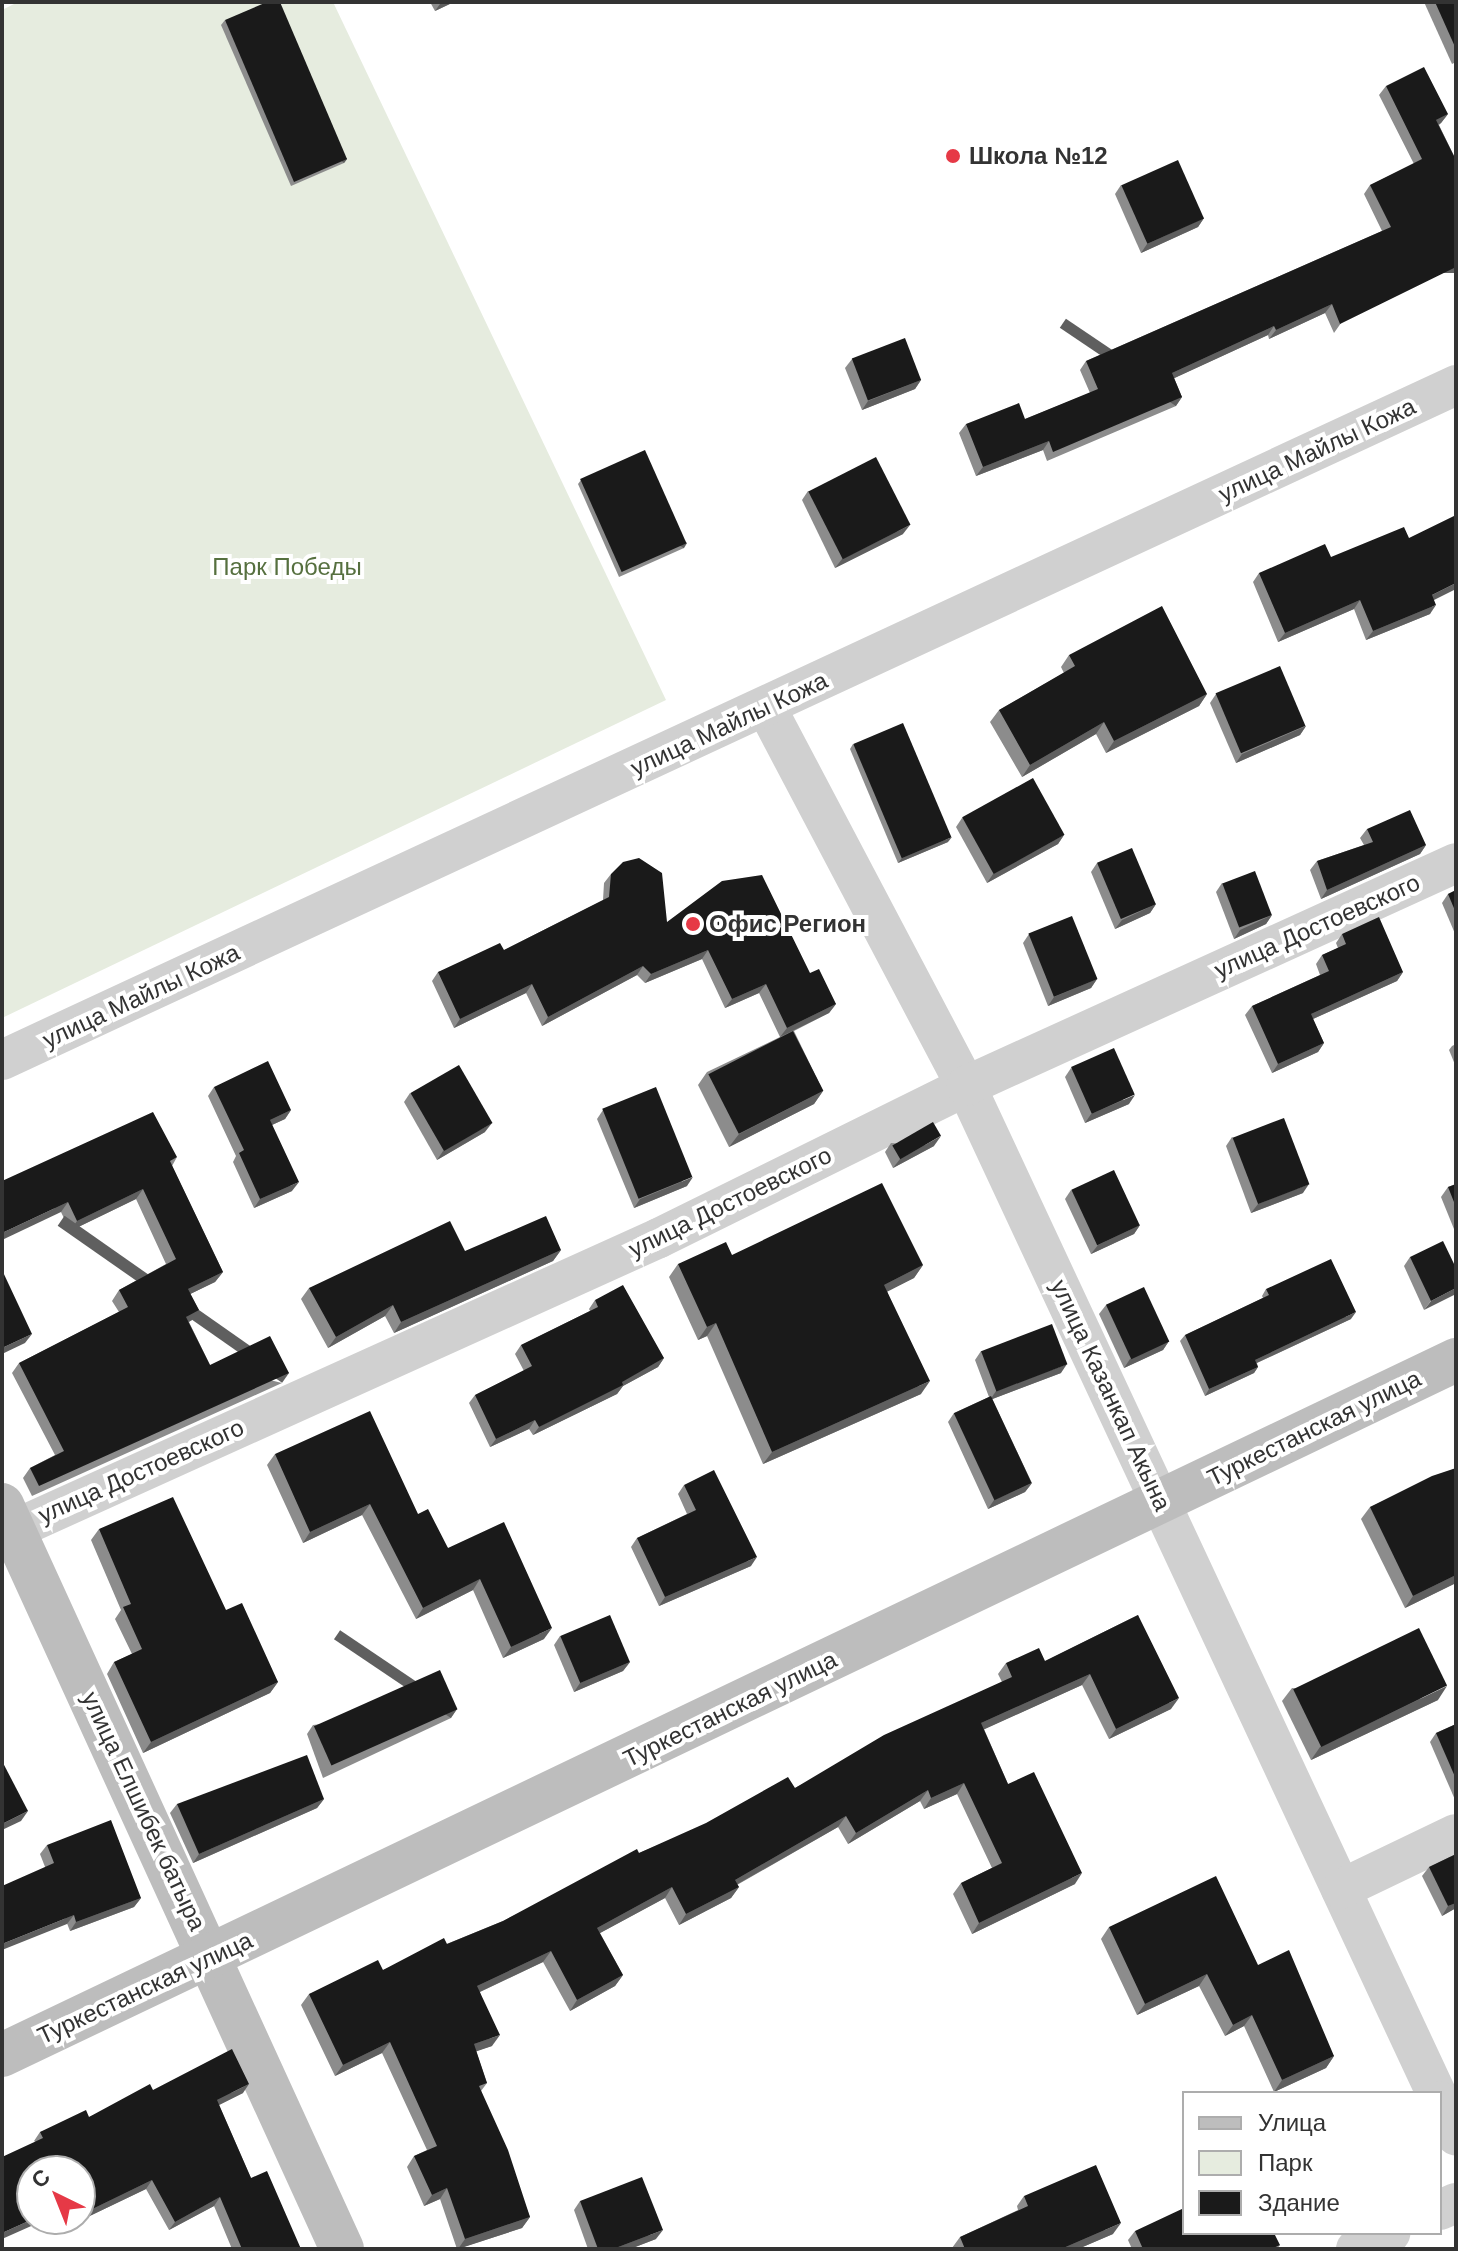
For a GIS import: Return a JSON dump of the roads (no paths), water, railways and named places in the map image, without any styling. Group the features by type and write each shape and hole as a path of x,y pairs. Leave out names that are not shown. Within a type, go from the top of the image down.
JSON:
{"street":[{"name":"улица Майлы Кожа","path":"2,1060 1456,385"},
{"name":"улица Казанкап Акына","path":"766,707 966,1086 1435,2091"},
{"name":"улица Достоевского","path":"6,1523 659,1238 966,1086 1456,863"},
{"name":"Туркестанская улица","path":"2,2055 212,1958 1456,1360"},
{"name":"улица Елшибек батыра","path":"6,1523 212,1958 342,2249"},
{"path":"1341,1889 1456,1834"},
{"path":"1442,2105 1456,2135"},
{"path":"1356,2249 1387,2235"}],"place":[{"name":"Школа №12","path":"953,156"},
{"name":"Офис Регион","path":"693,924"}],"park label":[{"name":"Парк Победы","path":"287,567"}]}
